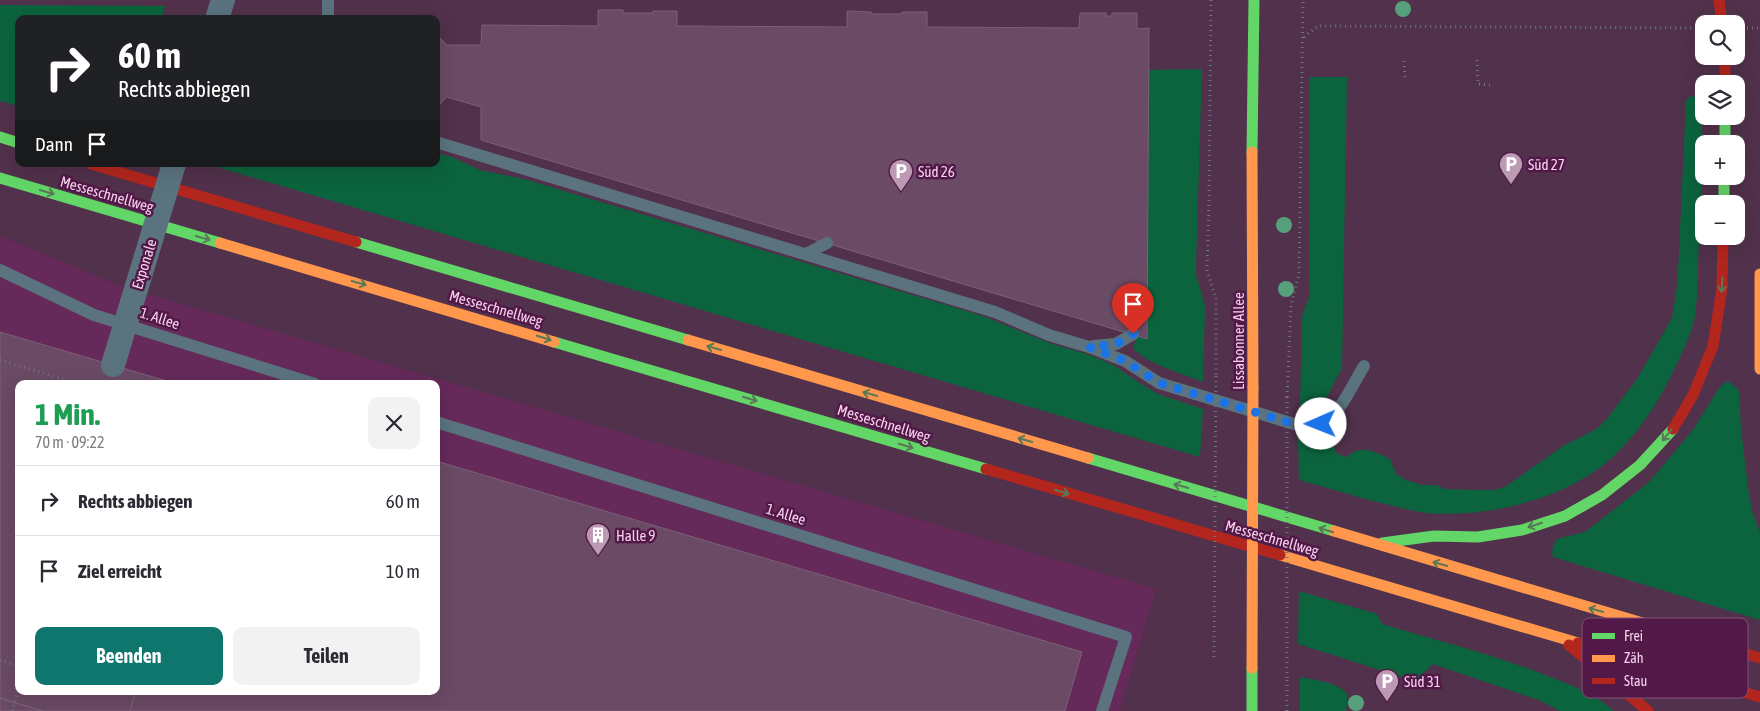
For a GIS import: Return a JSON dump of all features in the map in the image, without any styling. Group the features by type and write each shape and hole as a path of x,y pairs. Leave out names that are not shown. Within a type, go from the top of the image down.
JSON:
{"main road":[{"name":"Lissabonner Allee","path":"1252,711 1252,73 1254,0"},
{"path":"1719,0 1721,15"},
{"path":"0,137 15,141"},
{"name":"Messeschnellweg","path":"101,167 1624,618"},
{"name":"Messeschnellweg","path":"0,178 1582,644"},
{"path":"1373,544 1434,536 1478,537 1522,530 1565,516 1602,494 1640,465 1670,434 1693,395 1713,346 1722,288 1723,245"},
{"path":"1760,274 1760,369"},
{"path":"1560,638 1582,656"},
{"name":"Messeschnellweg","path":"1748,654 1760,658"},
{"name":"Messeschnellweg","path":"1748,693 1760,697"},
{"path":"1632,698 1648,711"}],"street":[{"path":"218,15 223,0"},
{"name":"Exponale","path":"114,365 173,167"}],"lane":[{"path":"328,0 328,15"},
{"path":"440,143 995,312 1049,334 1125,361 1159,383 1304,427 1321,424 1336,412 1364,366"},
{"path":"806,254 827,243"},
{"name":"1. Allee","path":"0,270 94,315 302,380"},
{"path":"1089,347 1116,344 1133,334"},
{"name":"1. Allee","path":"440,423 1126,637 1102,711"}],"path":[{"path":"1211,0 1207,270 1216,299 1214,657"},
{"path":"1287,711 1288,397 1291,306 1299,274 1304,0"},
{"path":"1304,37 1318,26 1695,28"},
{"path":"1477,60 1478,84 1490,85"},
{"path":"1404,61 1405,77"},
{"path":"0,360 66,380"},
{"path":"0,660 15,665"},
{"path":"12,711 17,695"}],"shaded area":[{"path":"0,236 120,286 1156,589 1120,711 0,711"}],"green space":[{"path":"0,5 165,6 162,15 15,15 15,105 0,101"},
{"path":"1202,69 1196,275 1205,306 1203,382 1155,363 1133,348 1137,336 1147,338 1148,70"},
{"path":"1310,77 1347,77 1342,368 1328,395 1314,406 1300,405 1302,316 1310,294"},
{"path":"1695,96 1695,125 1702,125 1702,132 1702,135 1695,135 1695,185 1701,185 1701,195 1695,195 1695,245 1699,245 1694,321 1682,353 1661,395 1647,418 1612,458 1584,478 1542,498 1495,510 1472,513 1420,512 1372,501 1299,480 1298,436 1326,433 1331,435 1337,454 1347,457 1357,450 1368,450 1390,459 1396,474 1406,480 1422,485 1436,485 1445,489 1494,490 1505,487 1563,446 1596,429 1606,420 1637,379 1672,318 1678,273 1686,101 1689,97"},
{"path":"440,154 452,157 480,170 524,179 983,316 1052,344 1087,354 1113,365 1158,394 1203,409 1200,457 217,167 440,167"},
{"path":"1728,381 1739,392 1748,487 1752,511 1760,533 1760,620 1553,557 1552,552 1555,541 1585,532 1649,482 1692,431 1719,388"},
{"path":"1299,591 1377,614 1382,624 1495,657 1554,678 1582,690 1582,698 1596,698 1614,711 1560,711 1541,701 1433,664 1415,681 1298,644"},
{"path":"1300,677 1340,687 1347,695 1346,711 1300,711"}],"building":[{"name":"Süd 26","path":"598,10 623,10 623,13 677,11 677,26 847,27 847,11 871,12 872,14 927,12 927,27 1079,28 1080,13 1106,13 1106,16 1112,16 1112,13 1137,13 1137,29 1149,28 1147,339 481,140 481,107 447,97 440,104 440,38 447,45 481,45 482,25 598,26"},
{"path":"0,332 163,380 15,380 15,695 135,695 130,711 43,711 0,698"},
{"name":"Halle 9","path":"440,462 1082,652 1065,711 130,711 135,695 440,695"},
{"path":"0,698 15,703 43,711 0,711"}],"traffic: fast":[{"path":"1252,152 1254,0"},
{"path":"1725,125 1725,135"},
{"path":"0,137 15,142"},
{"path":"0,178 220,243"},
{"path":"1724,185 1724,195"},
{"path":"356,242 688,340"},
{"path":"554,342 986,469"},
{"path":"1382,543 1434,536 1478,537 1522,530 1565,516 1602,495 1640,465 1673,429"},
{"path":"1088,458 1334,531"},
{"path":"1252,668 1252,711"}],"traffic: slow":[{"path":"1252,152 1253,387"},
{"path":"220,243 554,342"},
{"path":"1760,274 1760,369"},
{"path":"688,340 1088,458"},
{"path":"1252,668 1253,387"},
{"path":"1334,531 1626,618"},
{"path":"1280,555 1578,643"}],"traffic: jam":[{"path":"1719,0 1721,15"},
{"path":"1725,65 1725,75"},
{"path":"101,167 356,242"},
{"path":"1673,429 1693,395 1713,346 1722,288 1723,245"},
{"path":"986,469 1280,555"},
{"path":"1578,643 1582,644"},
{"path":"1569,645 1582,656"},
{"path":"1748,654 1760,658"},
{"path":"1748,693 1760,697"},
{"path":"1632,698 1648,711"}],"place":[{"name":"Süd 27","path":"1511,185"},
{"name":"Süd 26","path":"901,192"},
{"name":"Halle 9","path":"598,556"},
{"name":"Süd 31","path":"1387,702"}],"route":[{"path":"1133,334 1116,344 1089,347 1125,361 1159,383 1304,427 1314,427 1321,424"}]}
